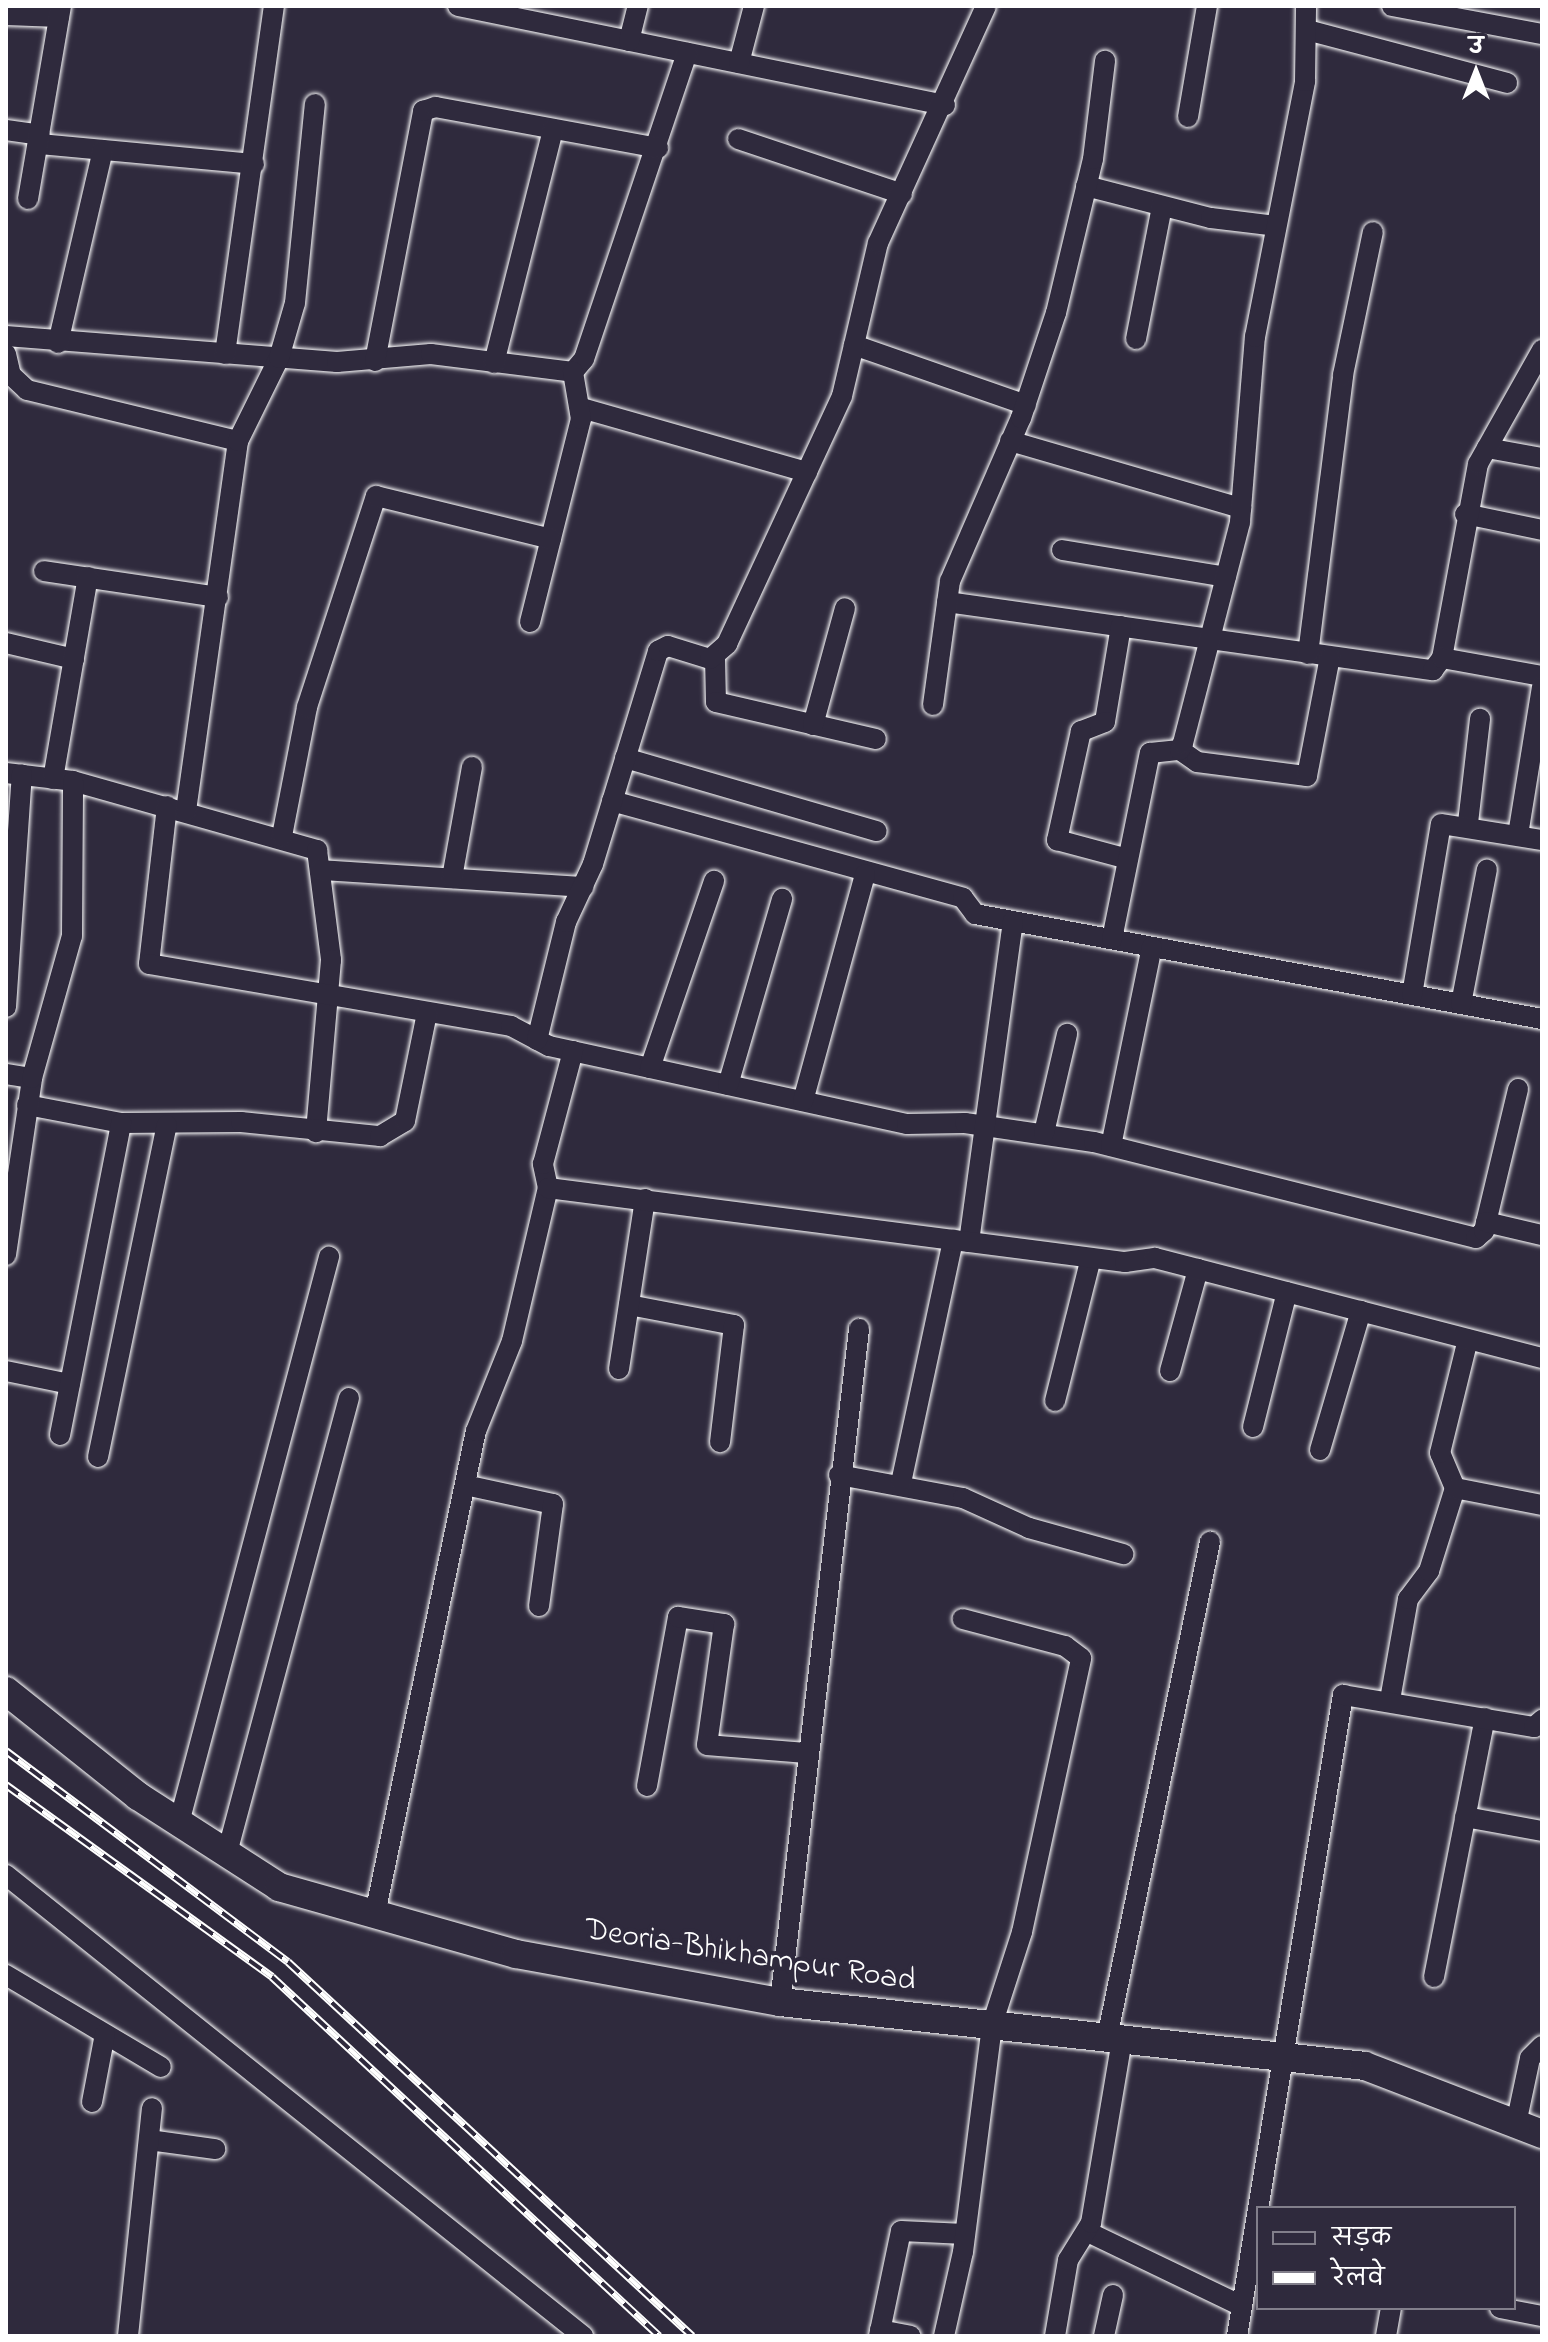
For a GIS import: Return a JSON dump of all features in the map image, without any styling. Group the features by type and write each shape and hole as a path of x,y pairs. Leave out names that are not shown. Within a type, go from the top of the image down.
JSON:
{"main road":[{"name":"Deoria-Bhikhampur Road","path":"6,1691 179,1823 279,1887 516,1954 780,2002 1365,2066 1529,2129"}],"street":[{"path":"225,354 274,6"},
{"path":"458,6 945,105"},
{"path":"629,41 638,6"},
{"path":"739,63 754,6"},
{"path":"876,739 716,702 715,658 842,396 878,243 945,105 986,6"},
{"path":"1188,117 1207,6"},
{"path":"1180,750 1241,508 1255,337 1305,81 1306,6"},
{"path":"1392,6 1542,34"},
{"path":"6,15 60,12 28,199"},
{"path":"1307,30 1507,83"},
{"path":"530,622 582,408 573,372 658,148 687,53"},
{"path":"933,705 947,602 957,560 1026,405 1086,186 1105,61"},
{"path":"315,104 299,280 279,358 238,441 218,597 145,960 329,998 511,1026 537,1040 573,1051 928,1127 985,1125 1111,1146 1476,1238 1486,1222 1518,1089"},
{"path":"375,361 423,111 435,107 658,148"},
{"path":"494,363 553,129"},
{"path":"6,130 103,150 254,164"},
{"path":"738,139 902,194"},
{"path":"58,343 103,150"},
{"path":"1086,186 1162,207 1276,226"},
{"path":"1136,339 1162,207"},
{"path":"1308,654 1343,375 1373,232"},
{"path":"6,336 58,343 279,358 375,361 431,354 573,372"},
{"path":"854,345 1026,405"},
{"path":"6,354 16,384 40,395 238,441"},
{"path":"1442,658 1465,514 1487,448 1541,356"},
{"path":"582,408 807,472"},
{"path":"1010,441 1241,508"},
{"path":"1487,448 1542,458"},
{"path":"282,836 307,707 376,496 551,539"},
{"path":"1465,514 1542,530"},
{"path":"1062,550 1226,577"},
{"path":"44,571 218,597"},
{"path":"6,1255 13,1147 27,1105 74,920 63,780 74,659 88,577"},
{"path":"947,602 1424,670 1442,658 1542,676"},
{"path":"813,725 845,608"},
{"path":"1121,626 1105,722 1081,731 1057,840 1128,859"},
{"path":"6,643 74,659"},
{"path":"537,1040 566,922 583,887 658,651 668,646 715,658"},
{"path":"1112,939 1150,753 1180,750 1197,762 1307,776 1330,657"},
{"path":"1518,835 1542,687"},
{"path":"1468,823 1480,719"},
{"path":"625,758 877,831"},
{"path":"452,878 472,767"},
{"path":"6,1007 14,774 63,780 177,808 282,836 317,850 329,998 316,1132"},
{"path":"612,801 865,874 963,898 975,914 1542,1019"},
{"path":"1412,995 1439,828 1447,820 1542,840"},
{"path":"1461,1004 1487,869"},
{"path":"321,870 583,887"},
{"path":"803,1101 865,874"},
{"path":"650,1068 714,881"},
{"path":"728,1085 782,899"},
{"path":"901,1483 961,1241 985,1125 1013,921"},
{"path":"1111,1146 1152,947"},
{"path":"27,1105 121,1123 241,1122 316,1132 380,1136 405,1121 427,1013"},
{"path":"1044,1133 1067,1034"},
{"path":"375,1914 476,1431 523,1304 548,1188 543,1164 573,1051"},
{"path":"6,1074 32,1078"},
{"path":"60,1435 121,1123"},
{"path":"98,1457 167,1125"},
{"path":"548,1188 1091,1258 1155,1258 1542,1356"},
{"path":"619,1369 645,1199"},
{"path":"1486,1222 1542,1235"},
{"path":"179,1823 329,1257"},
{"path":"1055,1401 1091,1258"},
{"path":"1170,1371 1198,1269"},
{"path":"1253,1427 1287,1292"},
{"path":"629,1305 734,1325 720,1442"},
{"path":"1320,1450 1361,1311"},
{"path":"780,2002 806,1753 859,1329"},
{"path":"1390,1700 1408,1599 1429,1571 1455,1488 1440,1453 1468,1339"},
{"path":"6,1371 70,1384"},
{"path":"227,1853 349,1398"},
{"path":"839,1475 901,1483 1123,1554"},
{"path":"465,1485 553,1504 539,1606"},
{"path":"1455,1488 1542,1505"},
{"path":"1055,2336 1068,2260 1088,2232 1115,2039 1210,1542"},
{"path":"647,1786 678,1617 724,1624 707,1745 806,1753"},
{"path":"944,2336 965,2234 992,2025 1022,1932 1081,1658 1065,1646 963,1619"},
{"path":"1258,2206 1285,2057 1339,1704 1350,1692 1534,1727 1542,1720"},
{"path":"1434,1977 1485,1718"},
{"path":"1465,1817 1542,1831"},
{"path":"6,1875 583,2336"},
{"path":"6,1975 161,2067"},
{"path":"92,2102 105,2034"},
{"path":"1529,2129 1530,2058 1542,2046"},
{"path":"128,2336 152,2108"},
{"path":"149,2140 215,2149"},
{"path":"1237,2336 1240,2305 1250,2285 1256,2220"},
{"path":"910,2336 879,2333 901,2231 965,2234"},
{"path":"1088,2232 1240,2305"},
{"path":"1104,2336 1113,2295"},
{"path":"1386,2336 1391,2310"},
{"path":"1510,2310 1542,2316"}],"railway":[{"path":"6,1751 288,1962 692,2336"},
{"path":"6,1785 272,1977 659,2336"}]}
